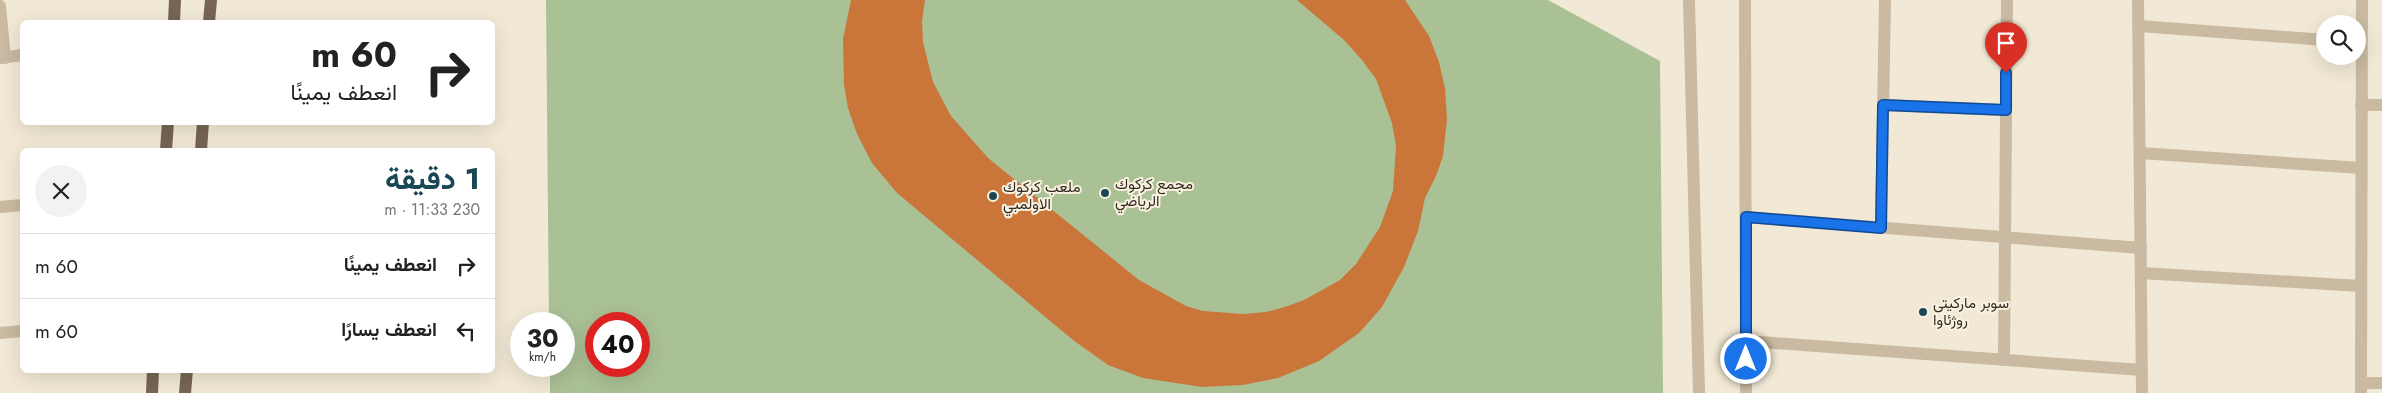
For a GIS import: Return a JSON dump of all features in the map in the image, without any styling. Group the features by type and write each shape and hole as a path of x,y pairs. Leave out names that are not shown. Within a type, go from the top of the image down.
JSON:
{"main road":[{"path":"174,20 175,0"},
{"path":"209,20 211,0"},
{"path":"166,148 168,125"},
{"path":"201,148 203,125"},
{"path":"152,393 153,373"},
{"path":"185,393 187,373"}],"street":[{"path":"1689,0 1698,393"},
{"path":"1745,0 1746,393"},
{"path":"1881,228 1885,0"},
{"path":"2004,360 2007,0"},
{"path":"2138,0 2142,393"},
{"path":"2361,15 2362,0"},
{"path":"0,6 2,58 20,55"},
{"path":"2139,26 2316,39"},
{"path":"2360,65 2361,388 2382,383"},
{"path":"1883,105 2006,110"},
{"path":"2361,105 2382,105"},
{"path":"2140,152 2361,168"},
{"path":"0,207 20,205"},
{"path":"1746,217 2141,248"},
{"path":"2141,273 2362,286"},
{"path":"0,333 20,331"},
{"path":"1746,341 2142,370"}],"green space":[{"name":"مجمع كركوك الرياضي","path":"546,0 1548,0 1660,61 1663,393 550,393 550,377 575,377 575,312 549,312"}],"building":[{"name":"ملعب كركوك الاولمبي","path":"851,0 925,0 922,21 923,42 933,82 951,116 988,158 1139,280 1186,306 1203,311 1243,314 1266,312 1285,307 1304,300 1340,280 1356,264 1380,227 1393,191 1396,146 1392,123 1376,79 1344,40 1297,0 1405,0 1429,36 1439,62 1445,88 1447,120 1443,156 1425,198 1418,231 1404,267 1382,307 1359,333 1319,361 1278,378 1243,385 1202,387 1143,378 1108,365 1073,340 897,193 872,163 857,134 848,108 844,85 843,39"}],"place":[{"name":"مجمع كركوك الرياضي","path":"1105,193"},
{"name":"ملعب كركوك الاولمبي","path":"993,196"},
{"name":"سوبر ماركيتى روژئاوا","path":"1923,312"}],"route":[{"path":"1746,359 1746,217 1881,228 1883,105 2006,110 2006,73"}]}
